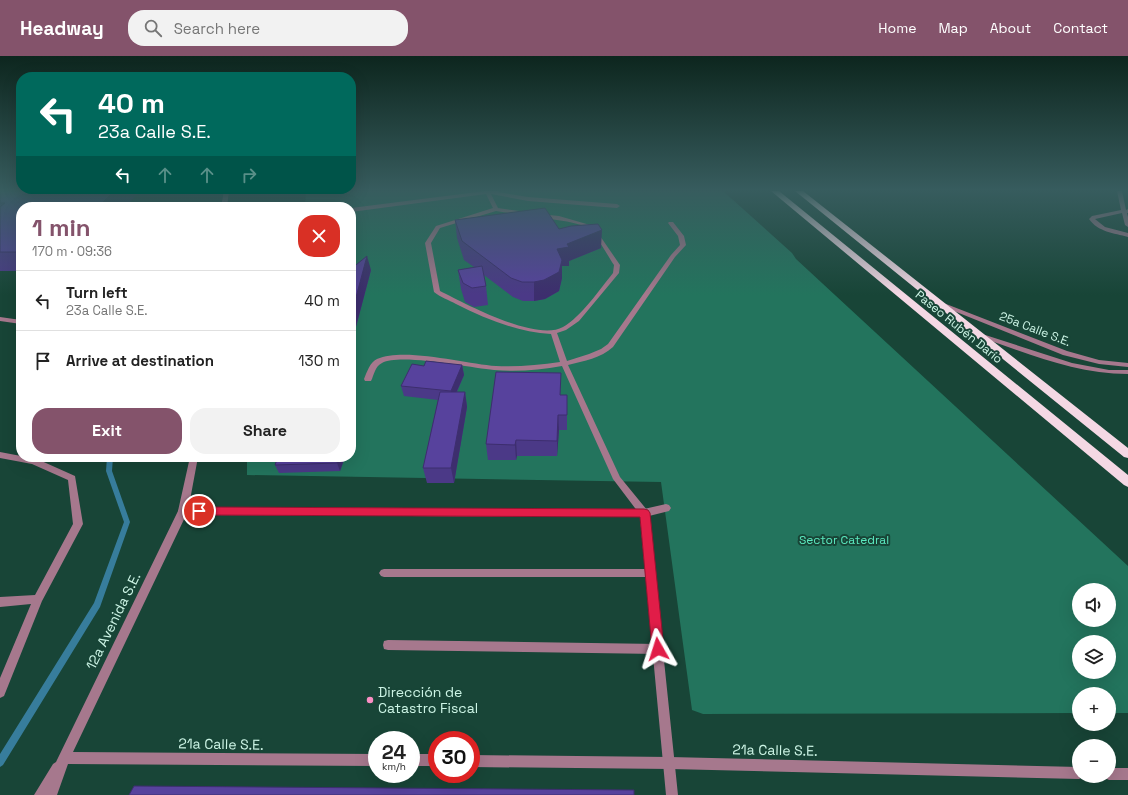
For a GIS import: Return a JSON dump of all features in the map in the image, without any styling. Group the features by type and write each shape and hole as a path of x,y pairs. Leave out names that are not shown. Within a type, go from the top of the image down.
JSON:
{"highway":[{"name":"Paseo Rubén Darío","path":"816,225 1128,482"},
{"name":"Paseo Rubén Darío","path":"841,225 938,303 980,334 1128,454"}],"street":[{"path":"443,225 438,227 428,242 437,292 468,308 530,331 553,331 563,329 574,322 616,273 617,265 596,234 586,225"},
{"path":"368,379 373,367 379,360 391,357 496,368 530,367 564,363 588,357 604,350 617,335 683,244 682,236 673,225"},
{"path":"1100,225 1128,235"},
{"path":"1104,228 1117,231 1128,229"},
{"name":"25a Calle S.E.","path":"938,303 1065,353 1099,362 1128,365"},
{"path":"0,319 16,321"},
{"path":"553,331 564,363 617,479 644,513 670,762 672,795"},
{"name":"25a Calle S.E.","path":"980,334 1078,368 1111,372 1128,372"},
{"path":"0,455 16,458"},
{"path":"0,692 38,599 78,524 72,478 36,462"},
{"name":"12a Avenida S.E.","path":"51,795 64,758 183,511 193,462"},
{"path":"183,511 644,513 666,508"},
{"path":"384,573 650,573"},
{"path":"0,602 38,599"},
{"path":"388,645 658,649"},
{"path":"40,795 64,758"},
{"name":"21a Calle S.E.","path":"64,758 368,760"},
{"name":"21a Calle S.E.","path":"480,761 670,762 1072,773"},
{"path":"1116,774 1128,774"}],"green space":[{"name":"Sector Catedral","path":"356,225 761,225 1128,566 1128,713 1116,713 1116,687 1072,687 1072,713 703,714 692,710 661,482 247,475 247,462 356,462"}],"building":[{"path":"0,225 16,225 16,252 0,252"},
{"path":"457,225 557,225 559,229 571,226 599,225 602,230 567,244 569,247 557,249 562,260 559,272 544,280 534,282 522,282 511,278 462,241"},
{"path":"367,256 356,297 356,265"},
{"path":"482,266 486,286 472,288 463,283 458,270"},
{"path":"426,361 462,365 451,391 401,386 412,364 424,366"},
{"path":"496,372 561,373 560,395 567,395 567,415 558,415 557,441 516,440 515,445 486,444"},
{"path":"440,392 465,392 451,468 423,468"},
{"path":"276,462 337,462 337,463 275,465"},
{"path":"134,786 634,790 634,795 129,795"}],"waterway":[{"path":"0,762 97,605 127,522 109,471 110,462"}],"place":[{"name":"Dirección de Catastro Fiscal","path":"370,700"}],"route":[{"path":"199,511 644,513 658,649"}]}
